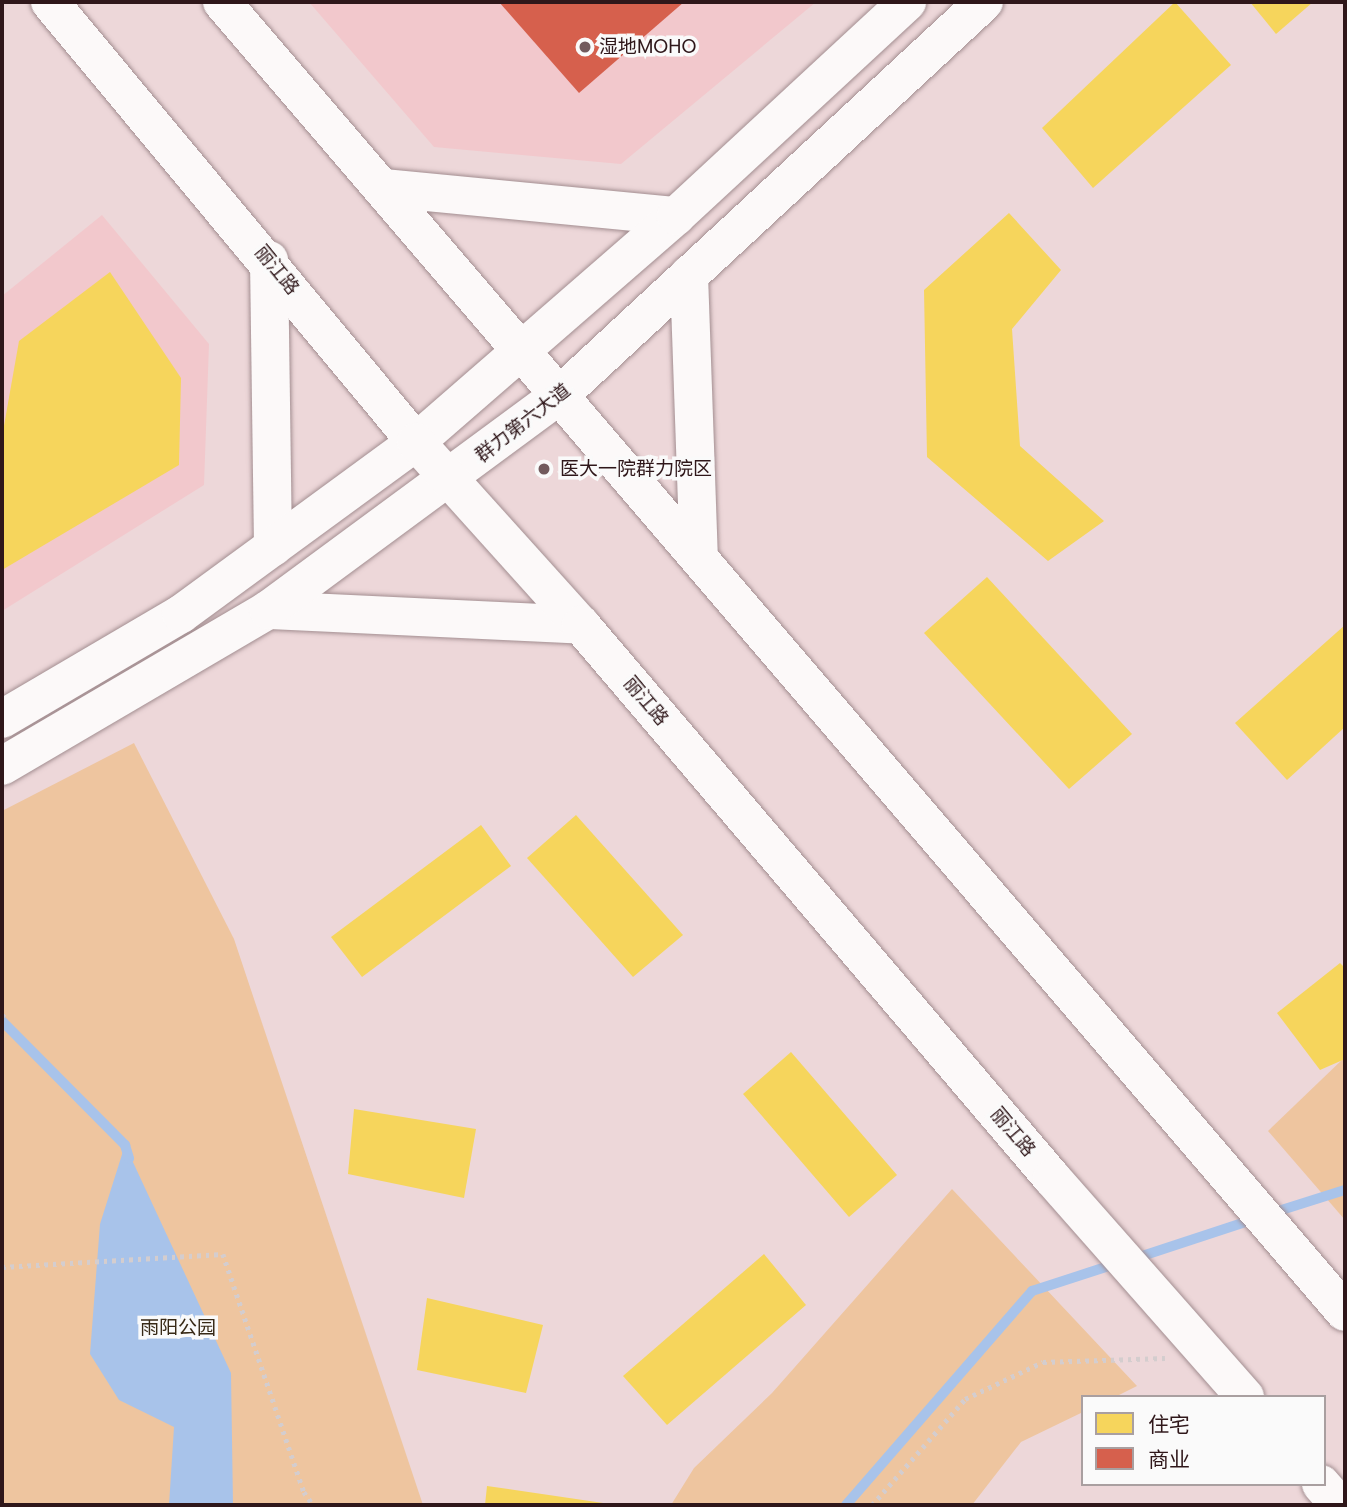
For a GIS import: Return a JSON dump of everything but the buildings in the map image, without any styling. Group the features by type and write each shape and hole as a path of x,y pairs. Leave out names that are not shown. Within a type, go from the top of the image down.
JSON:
{"main road":[{"name":"丽江路","path":"50,2 269,260 416,442 452,478 581,625 1052,1178 1243,1395"},
{"path":"222,2 384,188 520,352 699,555 1345,1312"},
{"path":"2,719 181,614 416,442 676,216 907,2"},
{"name":"群力第六大道","path":"2,766 268,610 452,478 560,395 984,2"},
{"path":"384,188 676,216"},
{"path":"269,260 272,547"},
{"path":"689,275 699,555"},
{"path":"268,610 581,625"},
{"path":"1323,1486 1339,1505"}],"path":[{"path":"2,1267 223,1254 304,1492 313,1505"},
{"path":"872,1505 965,1399 1044,1362 1211,1357"}],"shaded area":[{"path":"309,2 816,2 621,164 434,147"},
{"path":"102,215 209,344 204,485 2,611 2,296"}],"green space":[{"name":"雨阳公园","path":"134,743 234,939 423,1505 2,1505 2,811"},
{"path":"1345,1057 1345,1220 1268,1131"},
{"path":"952,1189 1137,1386 1119,1395 1081,1395 1081,1413 1021,1442 972,1505 671,1505 694,1468 772,1393"}],"water":[{"path":"125,1145 231,1373 233,1505 169,1505 174,1427 119,1400 90,1354 100,1224"}],"waterway":[{"path":"2,1021 125,1145 129,1158"},
{"path":"1272,1213 1345,1190"},
{"path":"1133,1259 1255,1219"},
{"path":"846,1505 1032,1291 1115,1264"}],"place":[{"name":"湿地MOHO","path":"585,47"},
{"name":"医大一院群力院区","path":"544,469"}]}
